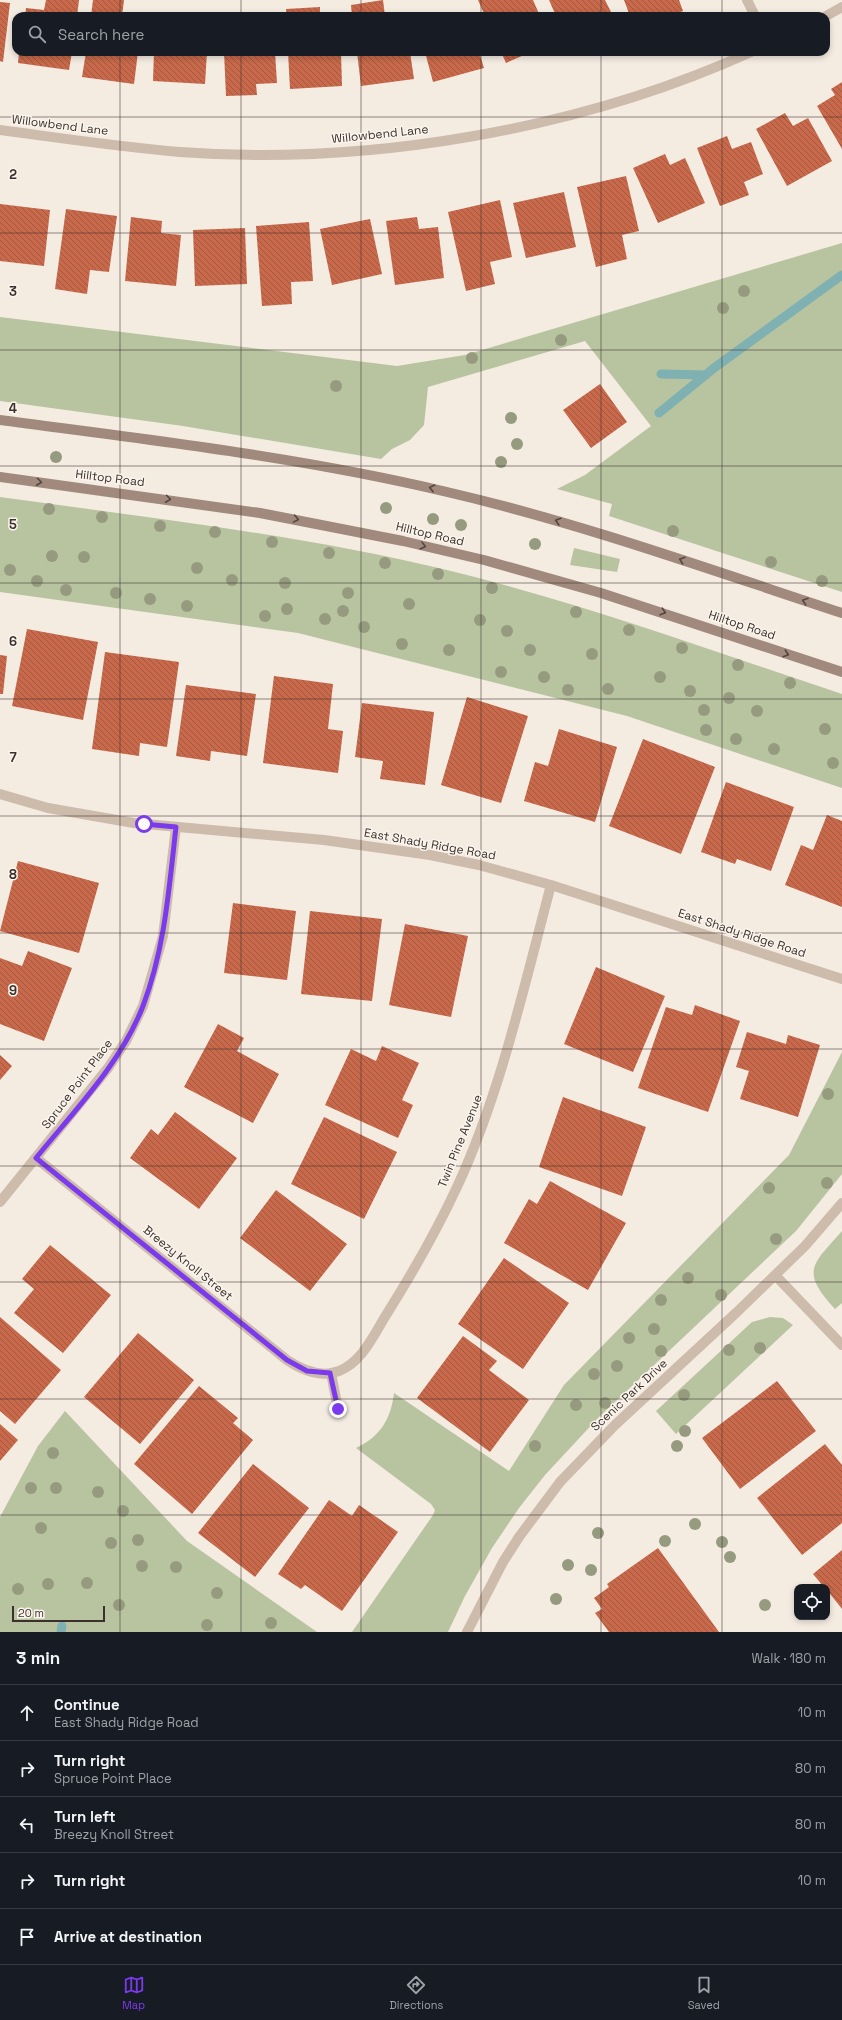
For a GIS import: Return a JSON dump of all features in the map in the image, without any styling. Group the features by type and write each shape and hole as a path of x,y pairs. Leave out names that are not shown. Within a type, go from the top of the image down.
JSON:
{"main road":[{"path":"0,420 249,454 350,471 445,491 590,531 842,613"},
{"name":"Hilltop Road","path":"0,477 254,512 403,541 496,563 601,592 842,672"}],"street":[{"path":"747,0 753,12"},
{"path":"830,14 842,7"},
{"name":"Willowbend Lane","path":"0,130 181,152 282,154 371,150 448,140 578,112 681,80 740,56"},
{"name":"East Shady Ridge Road","path":"0,794 71,812 134,823 290,836 400,850 494,868 842,979"},
{"name":"Spruce Point Place","path":"0,1202 108,1068 126,1041 143,1006 163,936 176,827"},
{"name":"Twin Pine Avenue","path":"330,1373 349,1365 365,1348 422,1256 457,1186 484,1120 499,1074 551,885"},
{"name":"Breezy Knoll Street","path":"36,1158 287,1360 307,1371 330,1373"},
{"name":"Scenic Park Drive","path":"467,1632 507,1556 560,1482 614,1425 805,1246 842,1203"},
{"path":"775,1275 842,1346"},
{"path":"330,1373 338,1409"}],"green space":[{"path":"842,243 842,592 609,516 612,504 557,489 585,475 651,426 585,341 428,387 424,425 410,440 392,449 381,459 183,426 0,401 0,317 397,366 465,355"},
{"path":"0,497 283,537 395,558 451,571 599,613 842,694 842,788 627,716 298,633 0,592"},
{"path":"574,548 620,559 617,572 570,565"},
{"path":"842,1052 842,1174 796,1231 598,1418 545,1475 519,1508 492,1548 465,1596 448,1632 352,1632 435,1510 431,1504 356,1448 372,1438 383,1426 390,1411 394,1393 509,1471 564,1385 789,1155"},
{"path":"842,1231 842,1303 835,1309 817,1286 814,1277 814,1268 823,1252"},
{"path":"770,1317 783,1318 793,1325 676,1434 656,1411 752,1322"},
{"path":"65,1411 187,1541 317,1632 0,1632 0,1517 38,1446"}],"building":[{"path":"46,0 79,0 78,12 26,12 26,8 44,10"},
{"path":"93,0 124,0 122,12 92,12"},
{"path":"383,0 384,12 352,12 351,5"},
{"path":"478,0 533,0 538,12 483,12"},
{"path":"549,0 605,0 611,12 554,12"},
{"path":"624,0 679,0 683,11 681,12 628,12"},
{"path":"0,2 10,3 3,62 0,61"},
{"path":"320,7 320,12 286,12 286,9"},
{"path":"19,56 71,56 69,70 18,63"},
{"path":"85,56 138,56 134,84 82,77"},
{"path":"154,56 207,56 205,84 153,81"},
{"path":"224,56 275,56 277,83 256,84 257,95 226,96"},
{"path":"288,56 341,56 342,86 290,89"},
{"path":"357,56 411,56 414,79 361,86"},
{"path":"426,56 480,56 484,68 433,82"},
{"path":"503,56 522,56 506,63"},
{"path":"842,82 842,149 817,106 835,95 831,89"},
{"path":"785,113 793,126 808,118 832,161 787,186 756,129"},
{"path":"727,136 732,149 751,142 763,174 744,182 749,195 720,206 697,148"},
{"path":"665,154 670,165 685,158 705,203 658,223 633,168"},
{"path":"626,176 639,231 622,235 627,259 596,267 577,187"},
{"path":"564,192 576,247 526,258 513,203"},
{"path":"500,200 512,257 490,262 495,284 466,291 448,212"},
{"path":"0,204 50,210 44,266 0,261"},
{"path":"66,209 117,216 109,272 90,270 87,294 55,289"},
{"path":"131,217 162,221 161,233 181,235 176,286 125,281"},
{"path":"417,217 419,229 438,227 444,278 395,285 386,221"},
{"path":"370,219 382,274 332,285 320,229"},
{"path":"309,222 313,281 291,282 292,304 262,306 256,226"},
{"path":"245,228 247,284 195,286 193,230"},
{"path":"600,384 627,422 591,448 563,410"},
{"path":"27,629 98,642 83,720 12,706"},
{"path":"105,652 179,662 167,747 140,743 139,756 92,749"},
{"path":"0,655 7,656 3,694 0,694"},
{"path":"274,676 333,684 328,729 343,731 338,773 263,763"},
{"path":"186,685 256,694 247,756 211,751 210,761 176,756"},
{"path":"467,697 528,716 501,803 441,785"},
{"path":"362,703 434,712 425,785 380,779 383,761 355,757"},
{"path":"559,729 617,747 595,822 524,801 535,762 548,766"},
{"path":"643,739 715,767 681,854 609,826"},
{"path":"726,782 794,807 771,871 737,859 735,864 701,852"},
{"path":"827,815 842,821 842,907 785,885 801,845 813,850"},
{"path":"18,861 99,883 79,953 0,931"},
{"path":"233,903 296,911 287,980 224,973"},
{"path":"310,911 382,919 372,1001 301,994"},
{"path":"405,924 468,936 451,1017 389,1005"},
{"path":"28,951 72,968 44,1041 0,1024 0,958 22,966"},
{"path":"596,967 665,996 633,1072 564,1044"},
{"path":"695,1005 740,1021 708,1112 638,1088 666,1007 692,1015"},
{"path":"218,1024 244,1038 237,1051 279,1074 253,1123 184,1087"},
{"path":"747,1032 786,1044 788,1035 820,1045 798,1117 740,1099 749,1071 736,1067"},
{"path":"382,1046 419,1063 402,1100 413,1105 398,1138 325,1105 351,1049 376,1061"},
{"path":"0,1055 12,1066 0,1080"},
{"path":"563,1097 646,1127 622,1196 539,1167"},
{"path":"175,1112 237,1158 199,1209 130,1158 151,1129 158,1135"},
{"path":"324,1117 397,1152 364,1219 291,1184"},
{"path":"550,1181 626,1223 588,1290 504,1243 529,1199 537,1204"},
{"path":"276,1190 347,1244 310,1291 240,1238"},
{"path":"50,1245 111,1295 63,1353 14,1313 34,1289 22,1279"},
{"path":"504,1258 569,1303 523,1369 458,1324"},
{"path":"0,1317 61,1370 15,1424 0,1411"},
{"path":"138,1333 194,1380 140,1444 84,1397"},
{"path":"463,1336 497,1361 489,1370 529,1400 490,1452 417,1398"},
{"path":"777,1381 816,1431 740,1489 702,1438"},
{"path":"199,1386 238,1418 233,1423 253,1440 192,1514 134,1464"},
{"path":"0,1424 18,1440 0,1461"},
{"path":"825,1444 842,1465 842,1523 802,1555 757,1498"},
{"path":"253,1464 309,1508 255,1577 198,1533"},
{"path":"329,1500 352,1516 359,1505 398,1532 342,1611 305,1585 301,1589 278,1574"},
{"path":"658,1548 719,1632 609,1632 595,1613 602,1609 594,1598 609,1587 607,1584"},
{"path":"842,1550 842,1609 830,1594 830,1584 821,1584 813,1574"}],"waterway":[{"path":"659,413 714,368 842,275"},
{"path":"661,374 706,375"},
{"path":"61,1632 62,1626"}],"route":[{"path":"144,824 176,827 163,936 143,1006 130,1032 108,1068 36,1158 287,1360 307,1371 330,1373 338,1409"}]}
